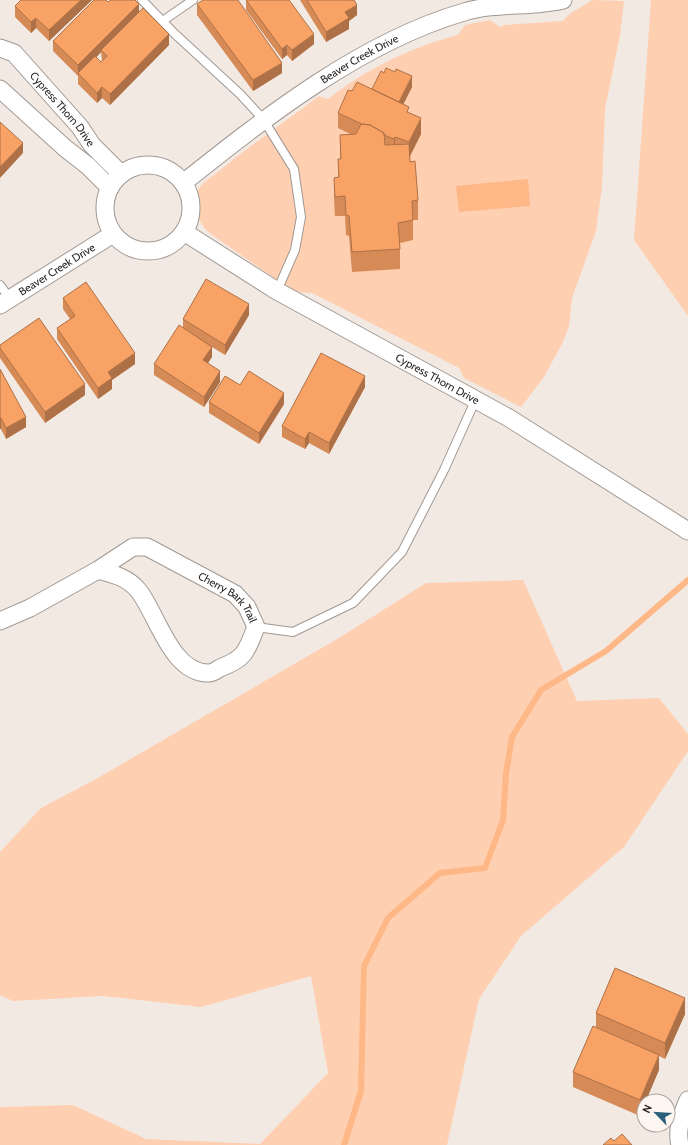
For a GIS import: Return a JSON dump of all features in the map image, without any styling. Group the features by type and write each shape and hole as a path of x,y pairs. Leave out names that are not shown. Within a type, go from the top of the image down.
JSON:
{"street":[{"name":"Beaver Creek Drive","path":"183,183 263,119 359,58 425,26 465,12 507,4 547,4 563,0"},
{"name":"Cypress Thorn Drive","path":"0,48 14,54 80,127 92,145 122,174"},
{"name":"Cypress Thorn Drive","path":"0,89 65,148 88,166 110,188"},
{"path":"147,165 161,167 173,173 183,183 189,195 191,209 188,223 184,232 171,244 158,250 143,251 129,247 112,234 105,213 106,198 110,188 122,174 134,167 147,165"},
{"name":"Cypress Thorn Drive","path":"184,232 277,291 541,438 688,531"},
{"name":"Beaver Creek Drive","path":"5,302 112,234"},
{"name":"Cherry Bark Trail","path":"0,621 30,608 98,570 133,546 146,547 235,594 247,607 256,627 249,645 239,660 209,673 192,668 179,660 138,590 122,577 98,570"},
{"path":"680,1145 678,1131 680,1118 688,1100"}],"lane":[{"path":"142,0 164,20 175,34 240,94 263,119 294,169 302,217 295,250 277,291"},
{"path":"164,20 194,0"},
{"path":"0,285 5,302"},
{"path":"256,627 292,632 353,603 402,552 444,470 475,401"}],"shaded area":[{"path":"592,0 624,1 620,35 605,109 602,187 596,231 572,298 569,326 562,344 544,377 521,407 464,378 459,368 312,293 294,292 208,232 198,218 195,201 198,190 202,185 242,152 319,96 328,99 358,78 390,60 424,46 458,35 465,25 490,20 500,27 505,25 563,21 569,15"},
{"path":"651,0 688,0 688,316 634,240"},
{"path":"528,179 530,206 459,212 456,186"},
{"path":"523,580 577,701 659,698 688,734 688,751 624,847 521,936 479,999 447,1145 0,1145 0,1107 73,1105 146,1139 260,1144 328,1073 311,976 201,1007 104,996 13,1001 0,995 0,852 41,808 96,779 339,638 426,583"}],"building":[{"path":"21,0 81,0 49,30 36,18 31,22 15,6"},
{"path":"94,0 106,0 108,2 111,0 135,0 139,4 78,65 53,41"},
{"path":"203,0 238,0 282,63 253,80 197,4"},
{"path":"246,0 289,0 314,34 292,50 287,45 282,49"},
{"path":"307,0 354,0 357,5 345,12 349,18 326,32"},
{"path":"143,8 169,34 110,94 102,87 97,93 78,73 95,56 101,62 107,56 101,50"},
{"path":"386,68 395,72 396,69 412,76 399,102 372,89 381,71 384,73"},
{"path":"357,82 409,107 407,112 421,118 409,142 384,135 384,133 370,125 362,124 338,113 348,90 352,91"},
{"path":"0,122 23,143 0,167"},
{"path":"361,124 370,125 384,133 385,145 409,144 410,162 415,161 418,200 412,201 413,220 398,223 400,249 352,252 349,216 346,215 345,196 335,197 334,178 339,177 338,159 341,159 340,135 356,134"},
{"path":"206,279 249,304 225,345 183,319"},
{"path":"86,282 135,353 108,372 112,378 98,388 57,328 75,316 63,298"},
{"path":"39,318 85,384 45,412 0,348 0,345"},
{"path":"179,325 212,347 203,360 220,371 204,397 154,364"},
{"path":"321,353 365,376 329,443 309,432 305,439 282,426"},
{"path":"0,369 26,417 6,428 1,418 0,419"},
{"path":"249,371 284,393 259,433 209,402 225,376 240,385"},
{"path":"615,968 685,998 665,1043 596,1013"},
{"path":"593,1026 659,1055 643,1093 636,1093 636,1098 573,1072"},
{"path":"622,1134 632,1145 603,1145 611,1138 614,1141"}],"waterway":[{"path":"344,1145 361,1091 364,966 388,918 440,873 485,868 503,820 506,774 512,737 541,690 606,651 688,580"}]}
